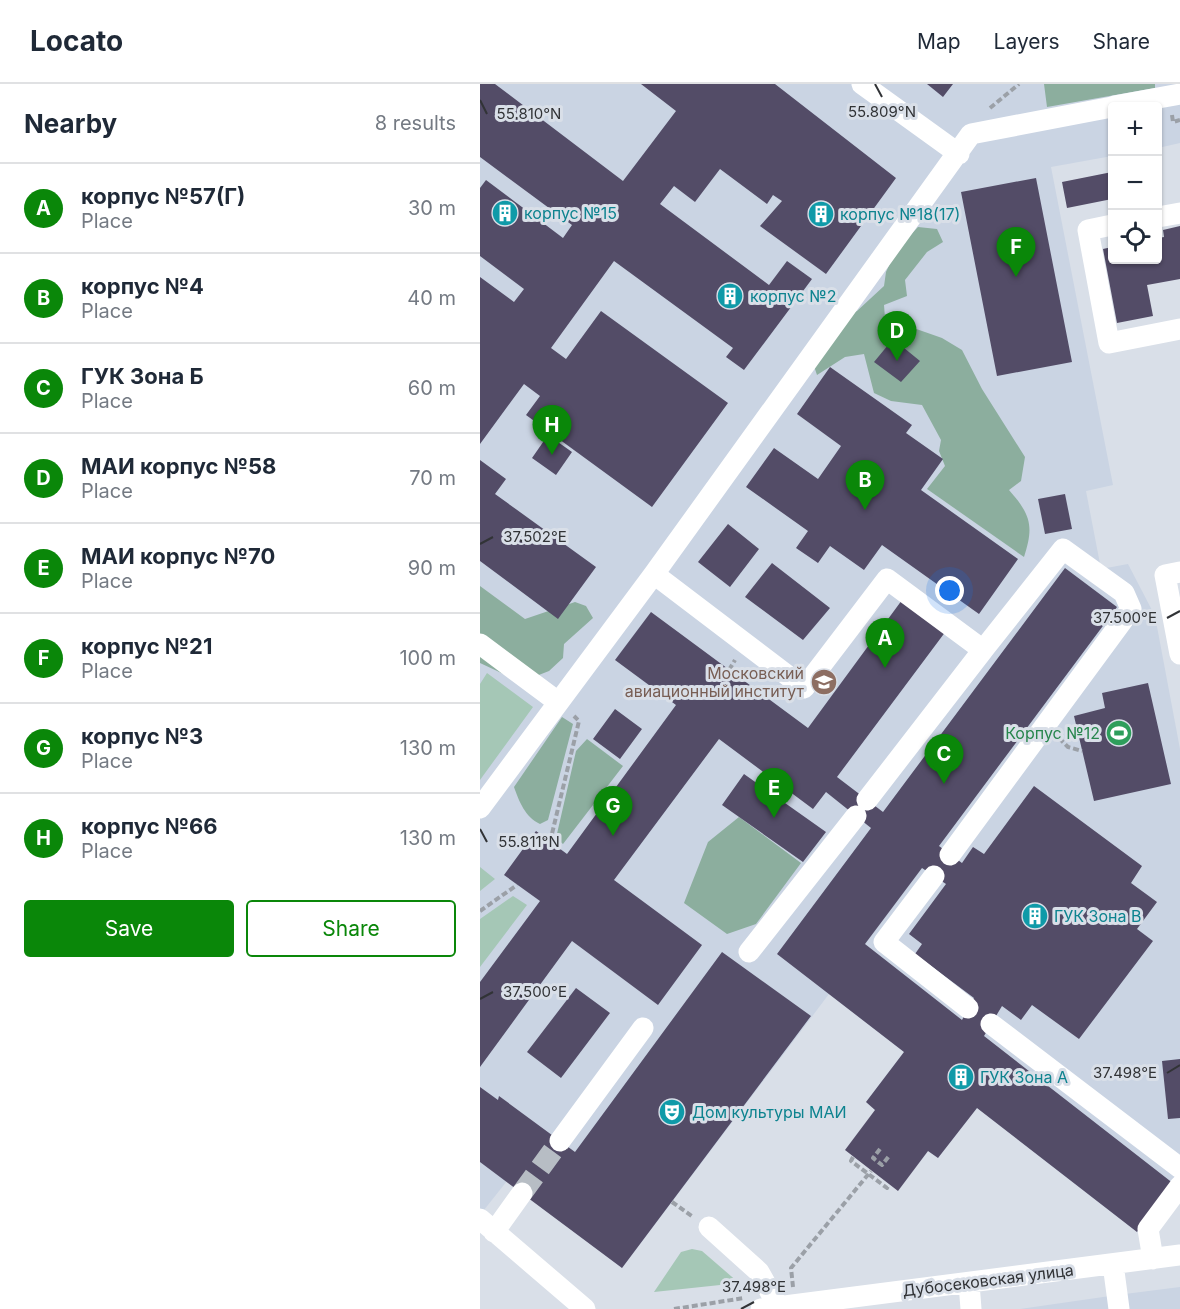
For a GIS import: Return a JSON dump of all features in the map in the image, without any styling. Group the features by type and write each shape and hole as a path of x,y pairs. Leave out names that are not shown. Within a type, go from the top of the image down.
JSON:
{"street":[{"path":"862,84 959,154"},
{"path":"1139,102 1180,94"},
{"path":"480,808 654,574 959,154 971,134 1108,108"},
{"path":"1162,216 1180,213"},
{"path":"1108,226 1088,230 1109,343 1180,329"},
{"path":"749,952 1063,549 1124,593 1131,609 950,855"},
{"path":"1180,572 1165,575 1180,654"},
{"path":"654,574 804,688 887,579 983,650"},
{"path":"480,644 558,702"},
{"path":"934,876 884,942 968,1008"},
{"path":"991,1024 1180,1168"},
{"path":"560,1141 643,1028"},
{"path":"1153,1258 1148,1229 1180,1186"},
{"path":"522,1193 487,1226 585,1309"},
{"path":"709,1227 759,1272 770,1308"},
{"name":"Дубосековская улица","path":"770,1308 816,1306 1180,1255"},
{"path":"1113,1264 1119,1309"},
{"path":"969,1283 971,1309"}],"path":[{"path":"550,842 579,721 558,702"},
{"path":"480,911 517,885"},
{"path":"880,1149 873,1158 878,1162 882,1165 889,1156"},
{"path":"854,1157 851,1161 870,1172 887,1188 889,1184"},
{"path":"793,1290 791,1268 870,1172"}],"shaded area":[{"name":"Московский авиационный институт","path":"480,84 1180,84 1180,143 1162,147 1162,102 1108,102 1108,157 1051,167 1113,485 1086,491 1101,569 1128,564 1155,616 1180,749 1180,1196 1158,1226 1137,1232 977,1108 938,1158 928,1151 918,1164 866,1102 904,1052 829,994 622,1268 507,1181 480,1215"},
{"path":"1180,1287 1180,1309 1020,1309 1117,1295"}],"green space":[{"path":"1044,84 1155,84 1155,88 1047,107"},
{"path":"918,227 937,229 943,242 927,252 905,280 907,296 884,305 885,318 942,338 962,350 982,389 1025,457 1021,481 1009,490 1022,507 1028,521 1029,537 1024,557 927,489 945,466 939,451 941,440 922,405 891,401 874,393 864,354 845,357 817,375 814,366 835,320 857,311 884,286 886,272 896,250"},
{"path":"480,586 525,619 575,602 586,606 593,618 564,644 563,658 549,671 521,682 480,663"},
{"path":"487,673 533,707 480,780 480,684"},
{"path":"562,717 573,724 548,820 540,824 526,813 514,787"},
{"path":"587,739 623,766 563,844 556,838 576,751"},
{"path":"739,817 801,863 756,924 727,934 684,903 708,842"},
{"path":"480,867 495,879 480,891"},
{"path":"513,896 527,905 480,967 480,919"},
{"path":"692,1249 702,1251 739,1283 654,1292 681,1252"}],"building":[{"name":"корпус №2","path":"480,84 495,84 623,181 676,111 641,84 775,84 896,178 826,274 760,226 782,201 773,195 767,204 720,169 695,202 674,186 660,204 769,285 787,261 812,279 744,370 726,357 733,348 614,261 551,348 566,359 601,311 728,403 652,507 526,415 540,396 524,384 480,444 480,277 514,302 524,289 480,256 480,188 486,180 563,238 572,225 480,157"},
{"path":"927,84 953,84 943,97"},
{"path":"1108,173 1108,200 1067,208 1062,182"},
{"path":"1036,178 1072,362 997,376 961,192"},
{"path":"1180,226 1180,279 1147,285 1153,316 1117,323 1103,249 1108,248 1108,264 1162,264 1163,230"},
{"path":"893,339 920,361 901,382 874,362"},
{"path":"830,367 912,425 906,433 943,459 921,490 1018,559 979,614 882,545 864,570 830,546 818,563 796,548 808,531 746,487 774,448 818,479 841,446 797,414"},
{"path":"548,435 572,452 556,475 532,458"},
{"path":"480,460 506,479 495,494 596,567 558,619 480,561"},
{"path":"1065,494 1072,529 1045,534 1038,499"},
{"path":"728,524 759,549 730,587 698,562"},
{"path":"772,563 830,608 803,640 745,597"},
{"path":"1065,568 1117,607 939,846 962,863 973,847 984,854 1034,786 1142,866 1131,883 1157,902 1137,929 1153,941 1079,1039 1032,1005 1021,1020 1002,1006 984,1036 1174,1184 1137,1232 977,1108 938,1158 928,1151 898,1191 845,1150 875,1110 866,1102 904,1052 777,954 871,828 826,792 813,809 719,739 614,880 702,945 658,1005 572,941 480,1067 480,982 540,901 504,875 536,831 567,854 676,705 615,660 651,612 808,728 902,600 946,631 837,777 883,812","holes":["922,868 946,884 909,934 922,944 915,954 974,998 962,1020 865,944"]},
{"name":"Корпус №12","path":"1148,683 1171,784 1094,801 1074,716 1105,708 1102,693"},
{"path":"615,709 642,729 620,759 593,739"},
{"path":"744,774 826,832 803,862 722,805"},
{"name":"Дом культуры МАИ","path":"722,952 811,1016 622,1268 480,1162 480,1087 498,1100 499,1096 575,1152"},
{"path":"576,988 610,1013 561,1078 527,1052"},
{"path":"1180,1059 1180,1118 1168,1119 1162,1061"}],"tunnel":[{"path":"522,1193 560,1141"}],"place":[{"name":"корпус №15","path":"505,213"},
{"name":"корпус №18(17)","path":"821,214"},
{"name":"корпус №21","path":"1016,277"},
{"name":"корпус №2","path":"730,296"},
{"name":"МАИ корпус №58","path":"897,361"},
{"name":"корпус №66","path":"552,455"},
{"name":"корпус №4","path":"865,510"},
{"name":"корпус №57(Г)","path":"885,668"},
{"name":"Московский авиационный институт","path":"824,682"},
{"name":"Корпус №12","path":"1119,733"},
{"name":"ГУК Зона Б","path":"944,784"},
{"name":"МАИ корпус №70","path":"774,818"},
{"name":"корпус №3","path":"613,836"},
{"name":"ГУК Зона В","path":"1035,916"},
{"name":"ГУК Зона А","path":"961,1077"},
{"name":"Дом культуры МАИ","path":"672,1112"}]}
